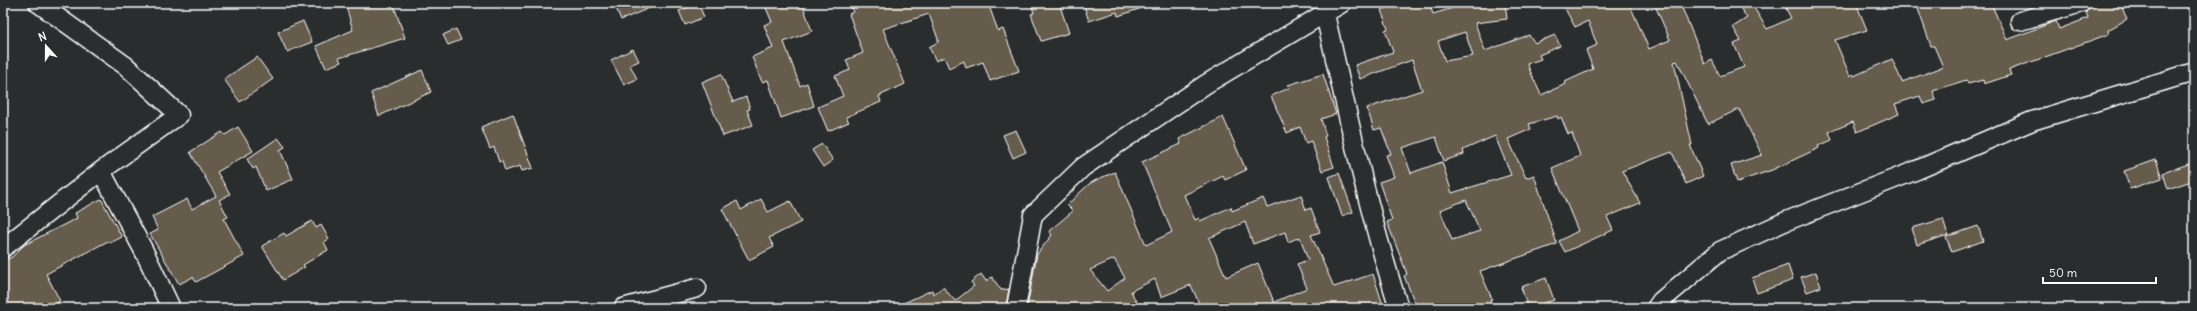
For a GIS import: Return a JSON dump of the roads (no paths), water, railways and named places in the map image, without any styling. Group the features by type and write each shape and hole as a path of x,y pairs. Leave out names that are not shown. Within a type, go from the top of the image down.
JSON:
{"street":[{"path":"3,248 101,171 179,115 126,66 38,3"},
{"path":"1016,308 1033,215 1083,167 1206,84 1342,3"},
{"path":"2020,21 2081,3"},
{"path":"1325,14 1353,142 1384,262 1399,308"},
{"path":"1656,308 1661,300 1720,251 1784,222 1917,170 2032,121 2194,72"},
{"path":"101,171 144,251 171,308"},
{"path":"623,308 697,288"}]}
